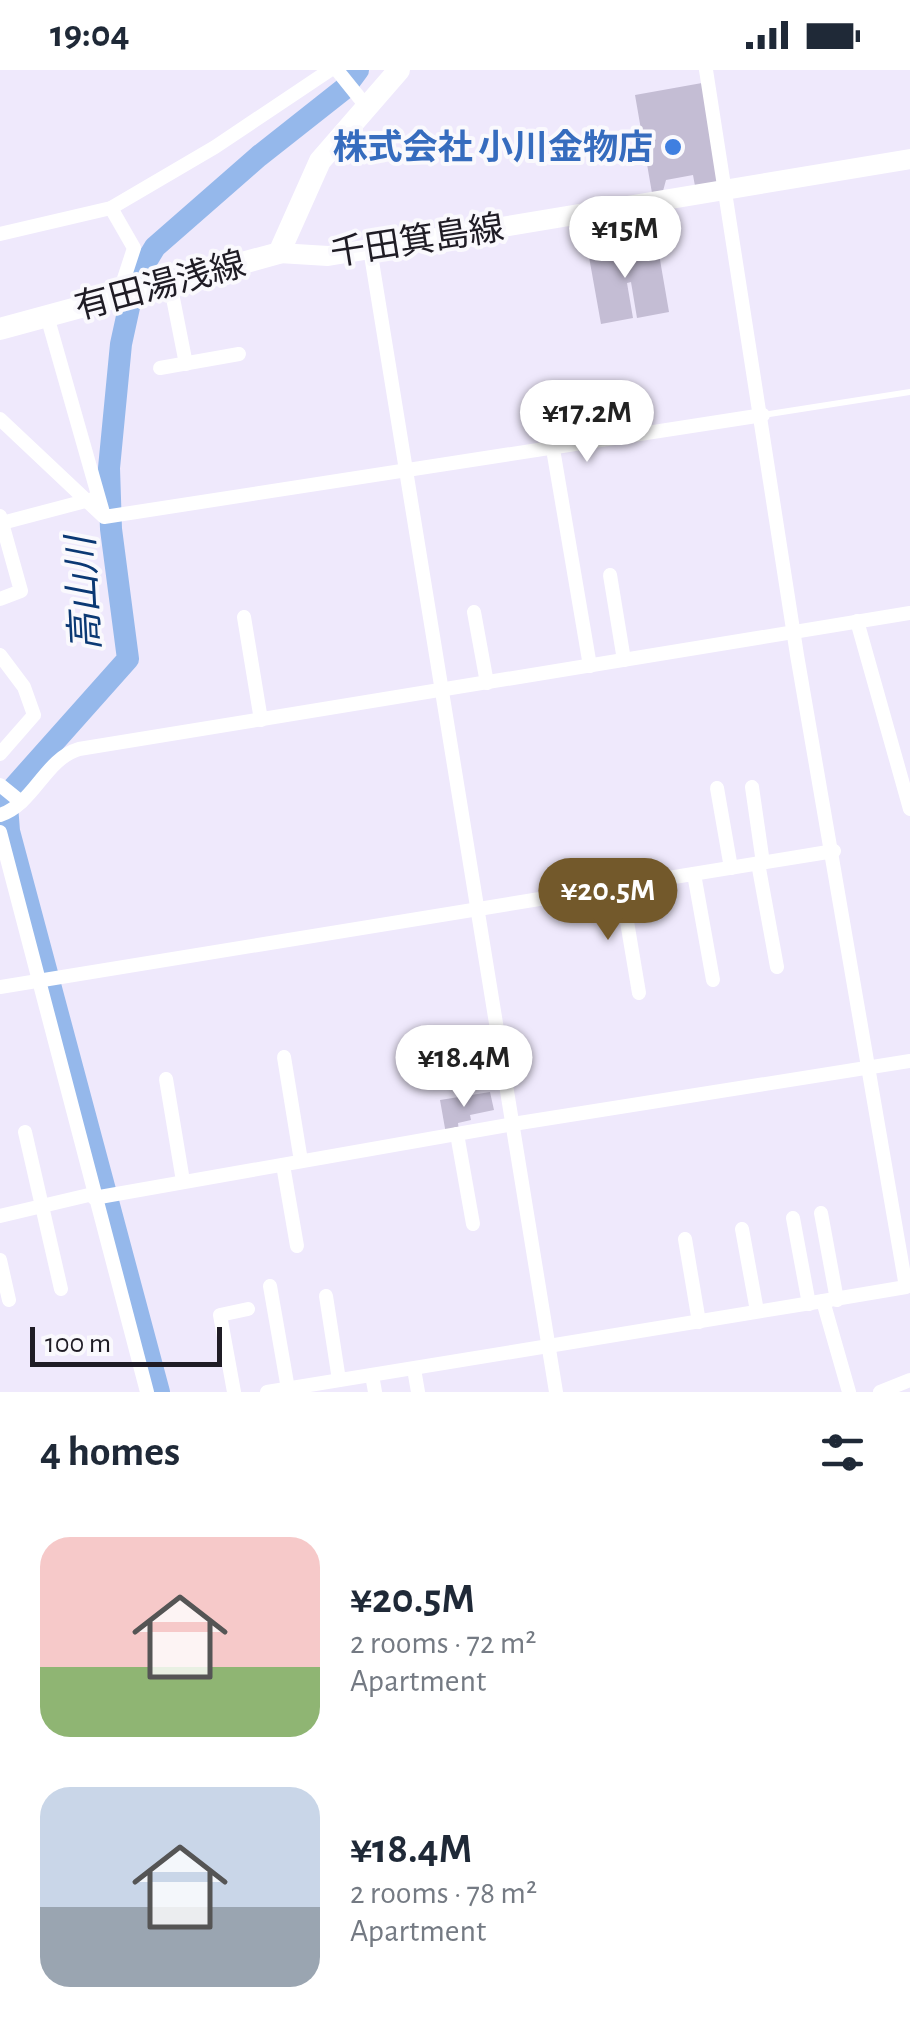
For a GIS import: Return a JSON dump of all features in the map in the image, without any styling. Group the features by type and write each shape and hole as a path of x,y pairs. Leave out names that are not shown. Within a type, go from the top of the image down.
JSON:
{"main road":[{"name":"有田湯浅線","path":"0,329 279,253 320,161 345,82 399,70"},
{"name":"千田箕島線","path":"279,253 314,257 370,249 910,159"}],"street":[{"path":"267,1392 906,1287 866,1066 706,70"},
{"path":"0,234 111,208 215,147 345,82"},
{"path":"111,208 134,248 127,294"},
{"path":"370,249 556,1392"},
{"path":"170,283 186,364"},
{"path":"48,316 93,500"},
{"path":"160,368 238,354"},
{"path":"0,418 93,500 104,516 762,416"},
{"path":"554,448 590,666"},
{"path":"0,598 21,590 1,520 93,500"},
{"path":"610,575 624,660"},
{"path":"474,612 486,683"},
{"path":"0,815 22,802 69,752 910,612"},
{"path":"244,617 261,720"},
{"path":"857,621 910,809"},
{"path":"0,655 24,688 34,715 0,754"},
{"path":"0,785 22,802"},
{"path":"752,787 776,967"},
{"path":"716,788 730,868"},
{"path":"0,832 146,1392"},
{"path":"0,987 834,851"},
{"path":"694,874 713,980"},
{"path":"620,886 639,992"},
{"path":"284,1058 301,1162"},
{"path":"0,1216 94,1196 512,1124 910,1061"},
{"path":"166,1079 183,1181"},
{"path":"25,1132 60,1289"},
{"path":"457,1134 473,1224"},
{"path":"283,1164 297,1246"},
{"path":"822,1213 823,1301"},
{"path":"793,1218 823,1301 849,1392"},
{"path":"742,1229 757,1312"},
{"path":"685,1240 699,1322"},
{"path":"0,1260 9,1300"},
{"path":"270,1286 288,1389"},
{"path":"326,1296 339,1380"},
{"path":"234,1392 220,1314 248,1309"},
{"path":"414,1369 418,1392"},
{"path":"372,1375 375,1392"},
{"path":"880,1392 910,1380"}],"lane":[{"path":"762,416 910,392"}],"building":[{"path":"702,83 719,182 695,186 693,175 666,180 663,191 652,193 635,95"},
{"path":"620,234 624,260 659,254 669,312 637,318 631,282 627,283 633,318 601,324 586,240"},
{"path":"490,1092 494,1110 470,1115 471,1120 458,1123 459,1132 446,1134 440,1100"}],"waterway":[{"name":"高山川","path":"159,1392 9,831 7,805 14,787 128,659 111,529 109,468 121,344 135,280 155,247 259,156 344,89 358,70"}],"place":[{"name":"株式会社 小川金物店","path":"673,147"}]}
